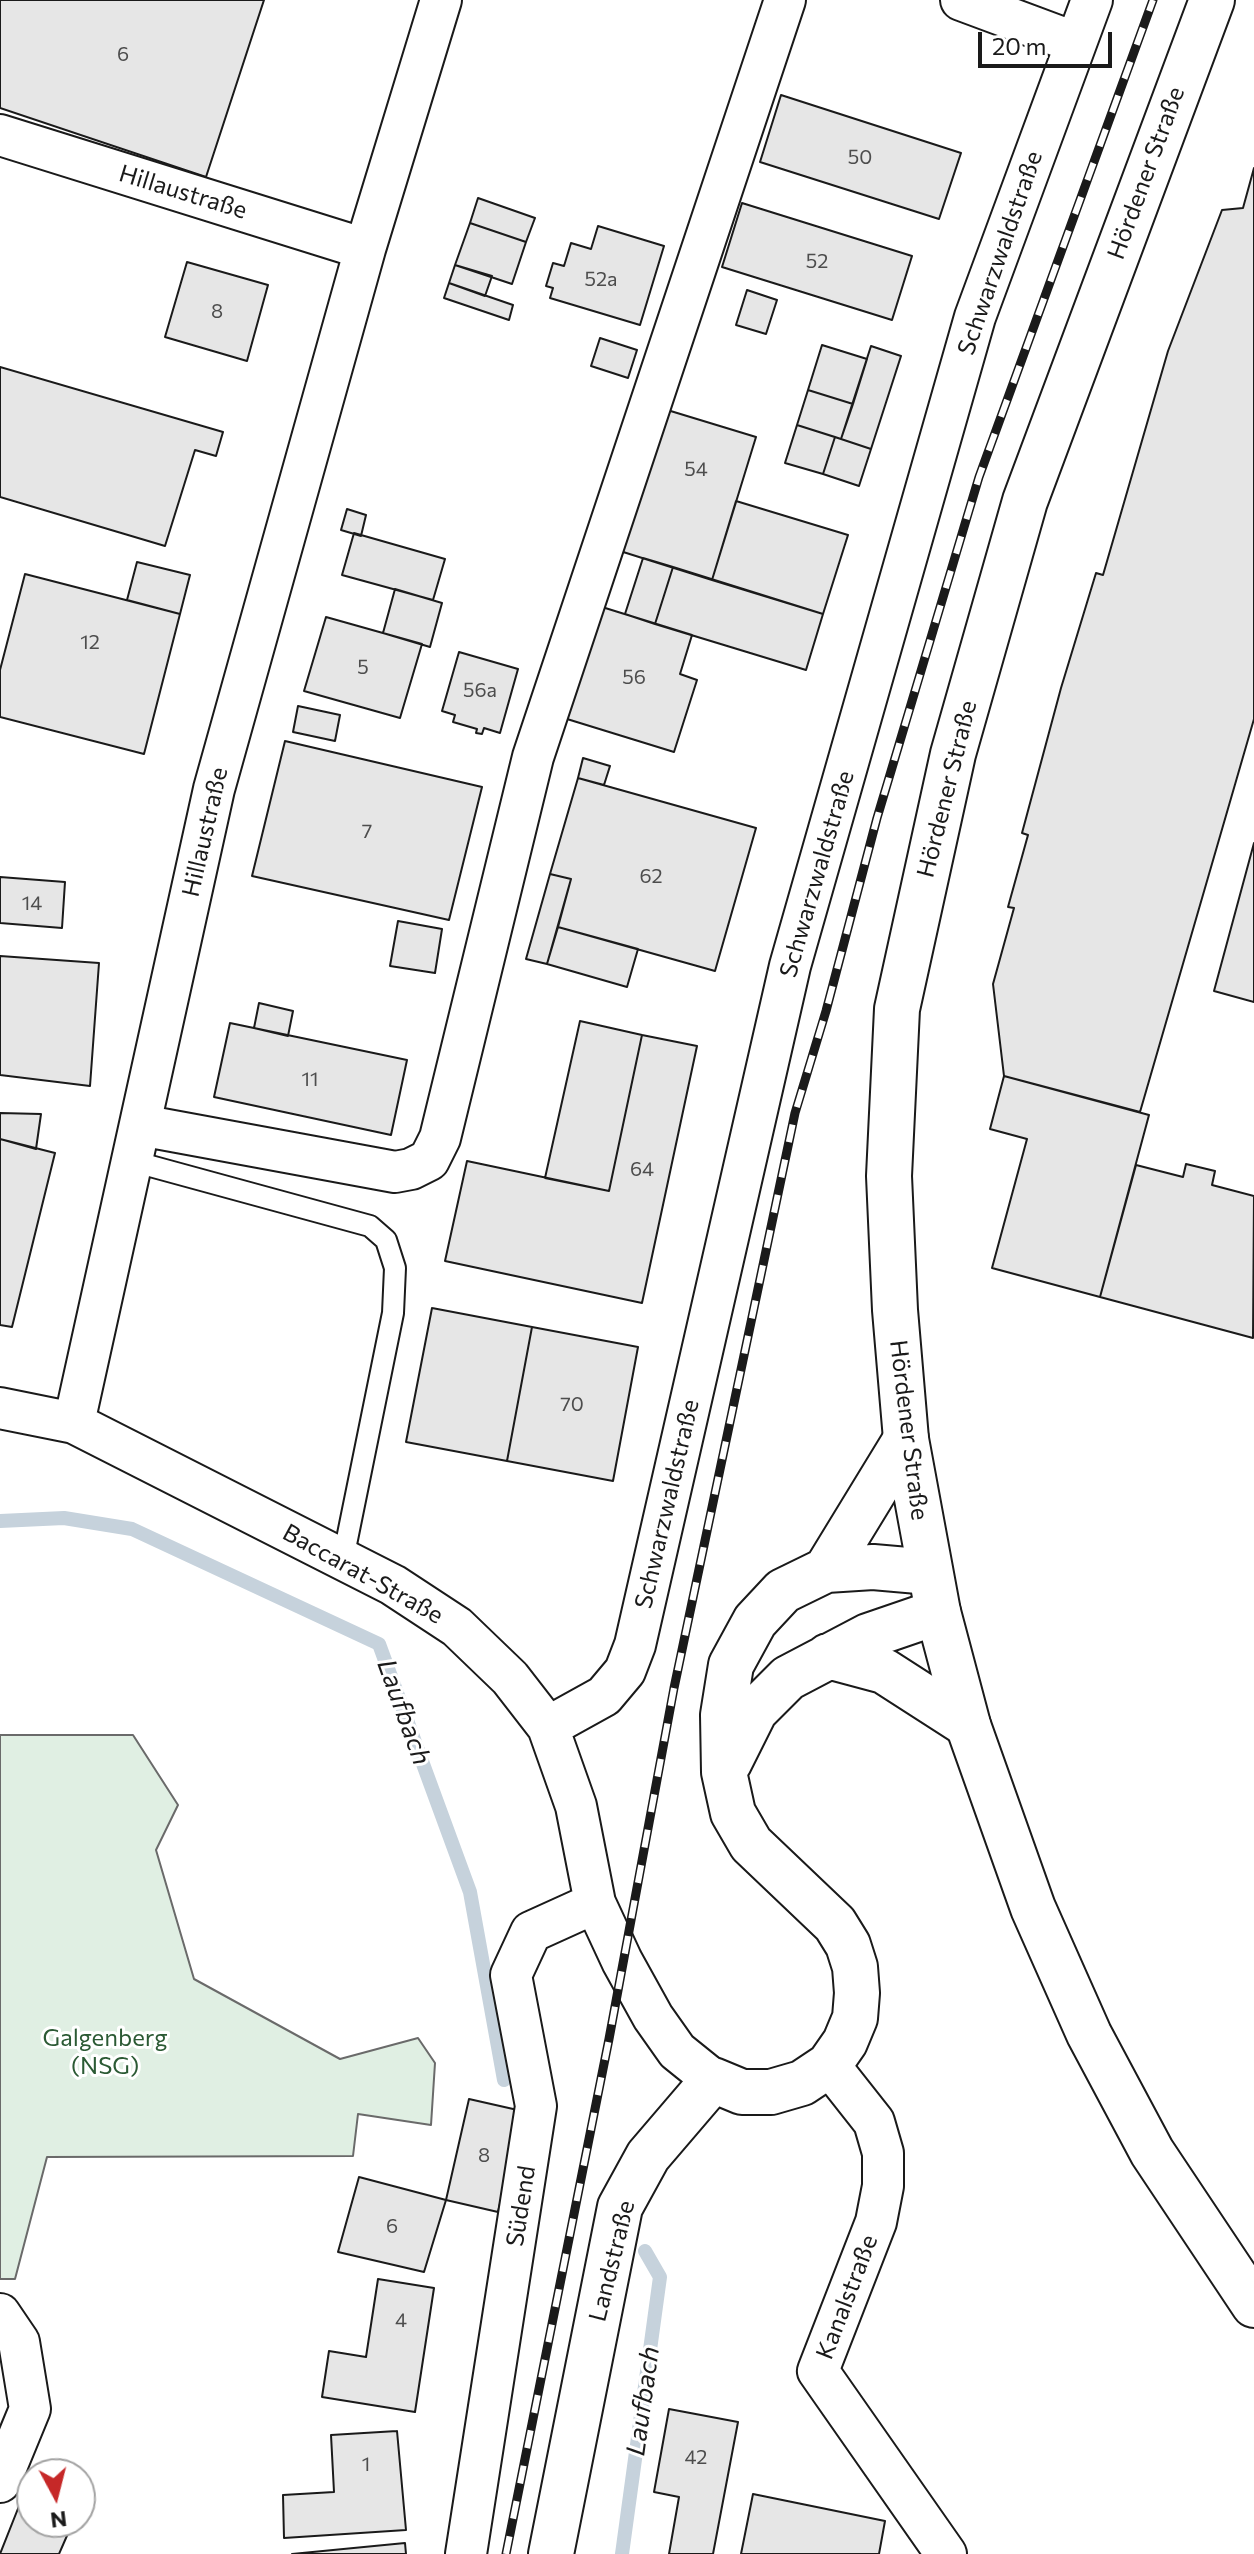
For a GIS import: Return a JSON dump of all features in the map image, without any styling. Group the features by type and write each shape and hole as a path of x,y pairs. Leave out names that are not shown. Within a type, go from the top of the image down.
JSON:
{"main road":[{"name":"Hördener Straße","path":"1212,0 1025,501 953,754 897,1009 889,1176 895,1310 906,1439 934,1592 968,1725 1033,1908 1089,2034 1152,2152 1253,2304"},
{"path":"826,1570 906,1439"},
{"path":"713,2080 742,2092 771,2092 802,2083 829,2065 845,2042 855,2018 857,1993 855,1967 848,1945 835,1924 751,1844 733,1813 724,1772 723,1715 731,1665 755,1621 783,1591 826,1570 873,1567 934,1592"},
{"path":"724,1772 755,1711 788,1678 868,1636 934,1592"},
{"path":"828,1656 884,1671 968,1725"},
{"name":"Landstraße","path":"551,2554 620,2207 648,2156 713,2080"}],"street":[{"name":"Hillaustraße","path":"74,1423 214,789 365,249 441,0"},
{"path":"136,1143 395,1172 411,1169 429,1160 440,1138 533,757 785,0"},
{"path":"961,0 1074,42"},
{"name":"Schwarzwaldstraße","path":"548,1727 604,1696 625,1671 635,1645 790,966 975,317 1092,0"},
{"name":"Hillaustraße","path":"0,135 365,249"},
{"name":"Baccarat-Straße","path":"0,1408 74,1423 393,1585 457,1627 510,1678 548,1727 576,1806 595,1903 622,1961 653,2017 677,2051 713,2080"},
{"name":"Südend","path":"466,2554 536,2106 511,1975 531,1932 595,1903"},
{"name":"Kanalstraße","path":"829,2065 874,2122 883,2153 883,2186 876,2222 818,2371 946,2554"},
{"path":"0,2314 19,2342 30,2409 0,2482"}],"lane":[{"path":"136,1143 370,1226 386,1240 395,1268 393,1313 343,1559"}],"green space":[{"name":"Galgenberg (NSG)","path":"0,1735 133,1735 178,1805 156,1850 194,1979 340,2059 418,2038 435,2063 431,2125 358,2114 353,2156 47,2157 15,2279 0,2279"}],"building":[{"path":"0,0 264,0 206,177 0,108"},
{"path":"781,95 961,153 939,219 760,162"},
{"path":"1254,168 1254,719 1140,1112 1004,1076 993,984 1014,908 1008,907 1028,835 1022,833 1096,573 1103,575 1168,351 1222,210 1243,208"},
{"path":"478,198 535,218 526,242 470,223"},
{"path":"742,203 912,256 892,320 722,267"},
{"path":"470,223 526,242 512,284 455,265"},
{"path":"598,226 664,246 640,325 550,298 553,288 546,286 553,263 564,266 571,243 591,249"},
{"path":"187,262 268,285 247,361 165,337"},
{"path":"455,265 492,276 485,296 449,283"},
{"path":"449,283 513,305 509,320 444,298"},
{"path":"747,290 777,300 766,334 736,325"},
{"path":"600,338 637,350 628,378 591,366"},
{"path":"822,345 867,359 853,404 808,390"},
{"path":"871,346 901,356 871,449 841,439"},
{"path":"0,367 223,432 216,456 195,450 165,546 0,497"},
{"path":"808,390 853,404 841,439 797,425"},
{"path":"664,409 756,437 712,580 620,551"},
{"path":"797,425 835,437 823,474 785,463"},
{"path":"835,437 871,449 859,486 823,474"},
{"path":"736,501 848,535 823,614 712,580"},
{"path":"347,509 366,515 361,536 341,530"},
{"path":"354,533 445,559 433,600 342,575"},
{"path":"643,558 673,567 655,624 625,614"},
{"path":"137,562 190,575 180,614 127,600"},
{"path":"673,567 823,614 806,670 655,624"},
{"path":"25,574 180,614 144,754 0,717 0,670"},
{"path":"395,589 442,603 430,647 383,633"},
{"path":"602,607 692,635 680,674 697,680 674,752 567,719"},
{"path":"326,617 422,644 400,718 304,691"},
{"path":"459,652 518,669 500,733 484,728 482,734 476,733 477,729 453,722 455,715 442,711"},
{"path":"298,706 340,715 335,741 293,732"},
{"path":"285,741 482,787 449,920 252,876"},
{"path":"583,758 610,766 604,785 578,778"},
{"path":"578,778 756,828 715,971 558,927 571,879 550,874"},
{"path":"1254,843 1254,1002 1214,991"},
{"path":"550,874 571,879 547,964 526,959"},
{"path":"0,877 65,882 62,928 0,923"},
{"path":"398,921 442,929 435,973 390,966"},
{"path":"558,927 638,949 627,987 547,964"},
{"path":"0,956 99,963 90,1086 0,1075"},
{"path":"259,1003 293,1011 288,1036 254,1028"},
{"path":"580,1021 642,1035 609,1191 545,1178"},
{"path":"230,1023 407,1060 391,1135 214,1097"},
{"path":"642,1035 697,1046 642,1303 445,1261 467,1161 609,1191"},
{"path":"1004,1076 1149,1115 1100,1297 992,1268 1027,1139 990,1129"},
{"path":"0,1113 41,1114 36,1149 0,1139"},
{"path":"0,1139 55,1153 12,1327 0,1325"},
{"path":"1186,1164 1215,1171 1212,1185 1254,1196 1253,1338 1100,1297 1136,1165 1183,1177"},
{"path":"432,1308 532,1327 507,1461 406,1442"},
{"path":"532,1327 638,1347 613,1481 507,1461"},
{"path":"469,2099 522,2111 498,2212 446,2200"},
{"path":"359,2177 446,2200 424,2272 338,2252"},
{"path":"378,2279 434,2288 415,2412 322,2397 329,2351 366,2357"},
{"path":"669,2409 738,2422 713,2554 669,2554 679,2497 654,2492"},
{"path":"397,2431 406,2530 284,2538 283,2495 334,2492 331,2435"},
{"path":"753,2494 885,2521 879,2554 741,2554"},
{"path":"16,2514 16,2538 66,2538 59,2554 0,2554"},
{"path":"405,2543 406,2554 292,2554"}],"waterway":[{"name":"Laufbach","path":"0,1521 64,1518 132,1529 379,1644 470,1892 504,2080"},
{"name":"Laufbach","path":"622,2554 660,2277 645,2251"}],"railway":[{"path":"506,2554 609,2039 674,1688 795,1113 826,1011 877,818 979,477 1153,0"}]}
